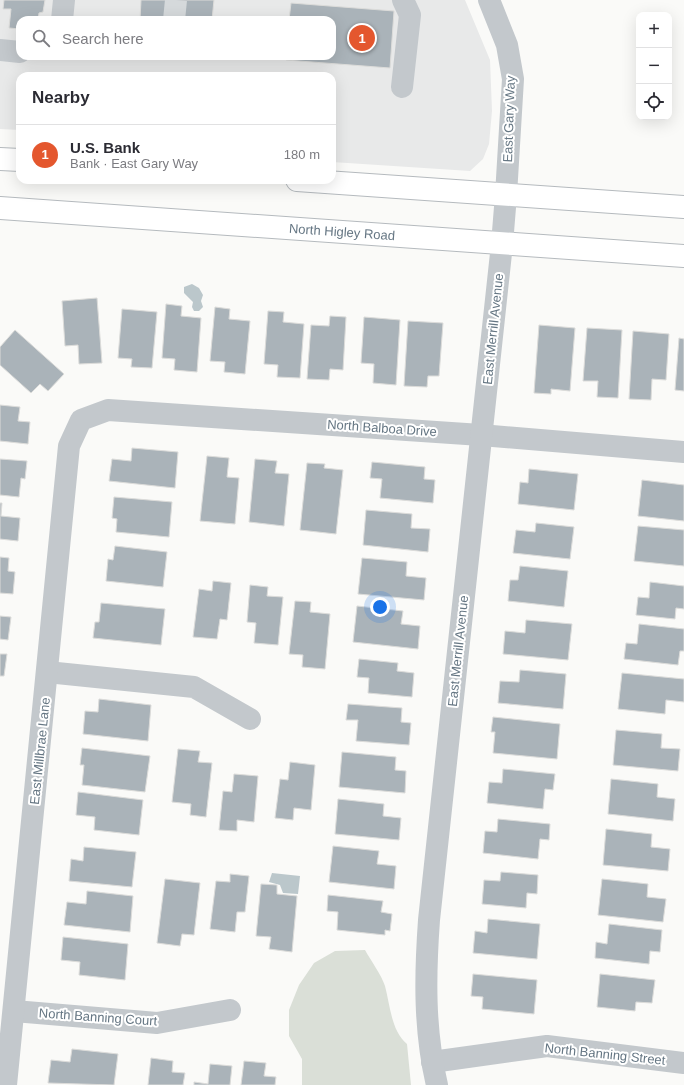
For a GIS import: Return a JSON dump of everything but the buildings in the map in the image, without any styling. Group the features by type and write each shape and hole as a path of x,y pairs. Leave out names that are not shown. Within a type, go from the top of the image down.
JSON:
{"main road":[{"path":"0,159 16,160"},
{"path":"336,183 684,207"},
{"name":"North Higley Road","path":"0,208 684,256"}],"street":[{"path":"62,16 64,0"},
{"path":"402,87 410,15 403,0"},
{"name":"East Gary Way","path":"489,0 506,45 512,79 504,218"},
{"path":"0,50 16,52"},
{"name":"East Merrill Avenue","path":"437,1085 432,1062 426,1011 426,962 429,920 504,218"},
{"name":"North Balboa Drive","path":"81,420 108,410 481,435 684,452"},
{"name":"East Millbrae Lane","path":"6,1085 69,446 81,420"},
{"path":"47,672 194,687 250,719"},
{"name":"North Banning Court","path":"14,1011 157,1023 230,1010"},
{"name":"North Banning Street","path":"432,1062 547,1046 684,1063"}],"shaded area":[{"path":"0,0 465,0 490,60 492,111 489,144 483,159 470,171 336,162 336,72 16,72 16,130 0,129"},
{"path":"192,284 199,288 203,295 201,301 203,307 199,311 194,311 192,307 193,302 184,293 184,287"},
{"path":"272,873 300,876 298,894 283,893 280,885 269,882"},
{"path":"365,950 385,986 394,1025 402,1039 407,1044 411,1085 302,1085 302,1059 289,1036 289,1010 299,985 314,963 335,951"}],"tunnel":[{"path":"174,16 176,0"}],"place":[{"name":"U.S. Bank","path":"362,38"}]}
